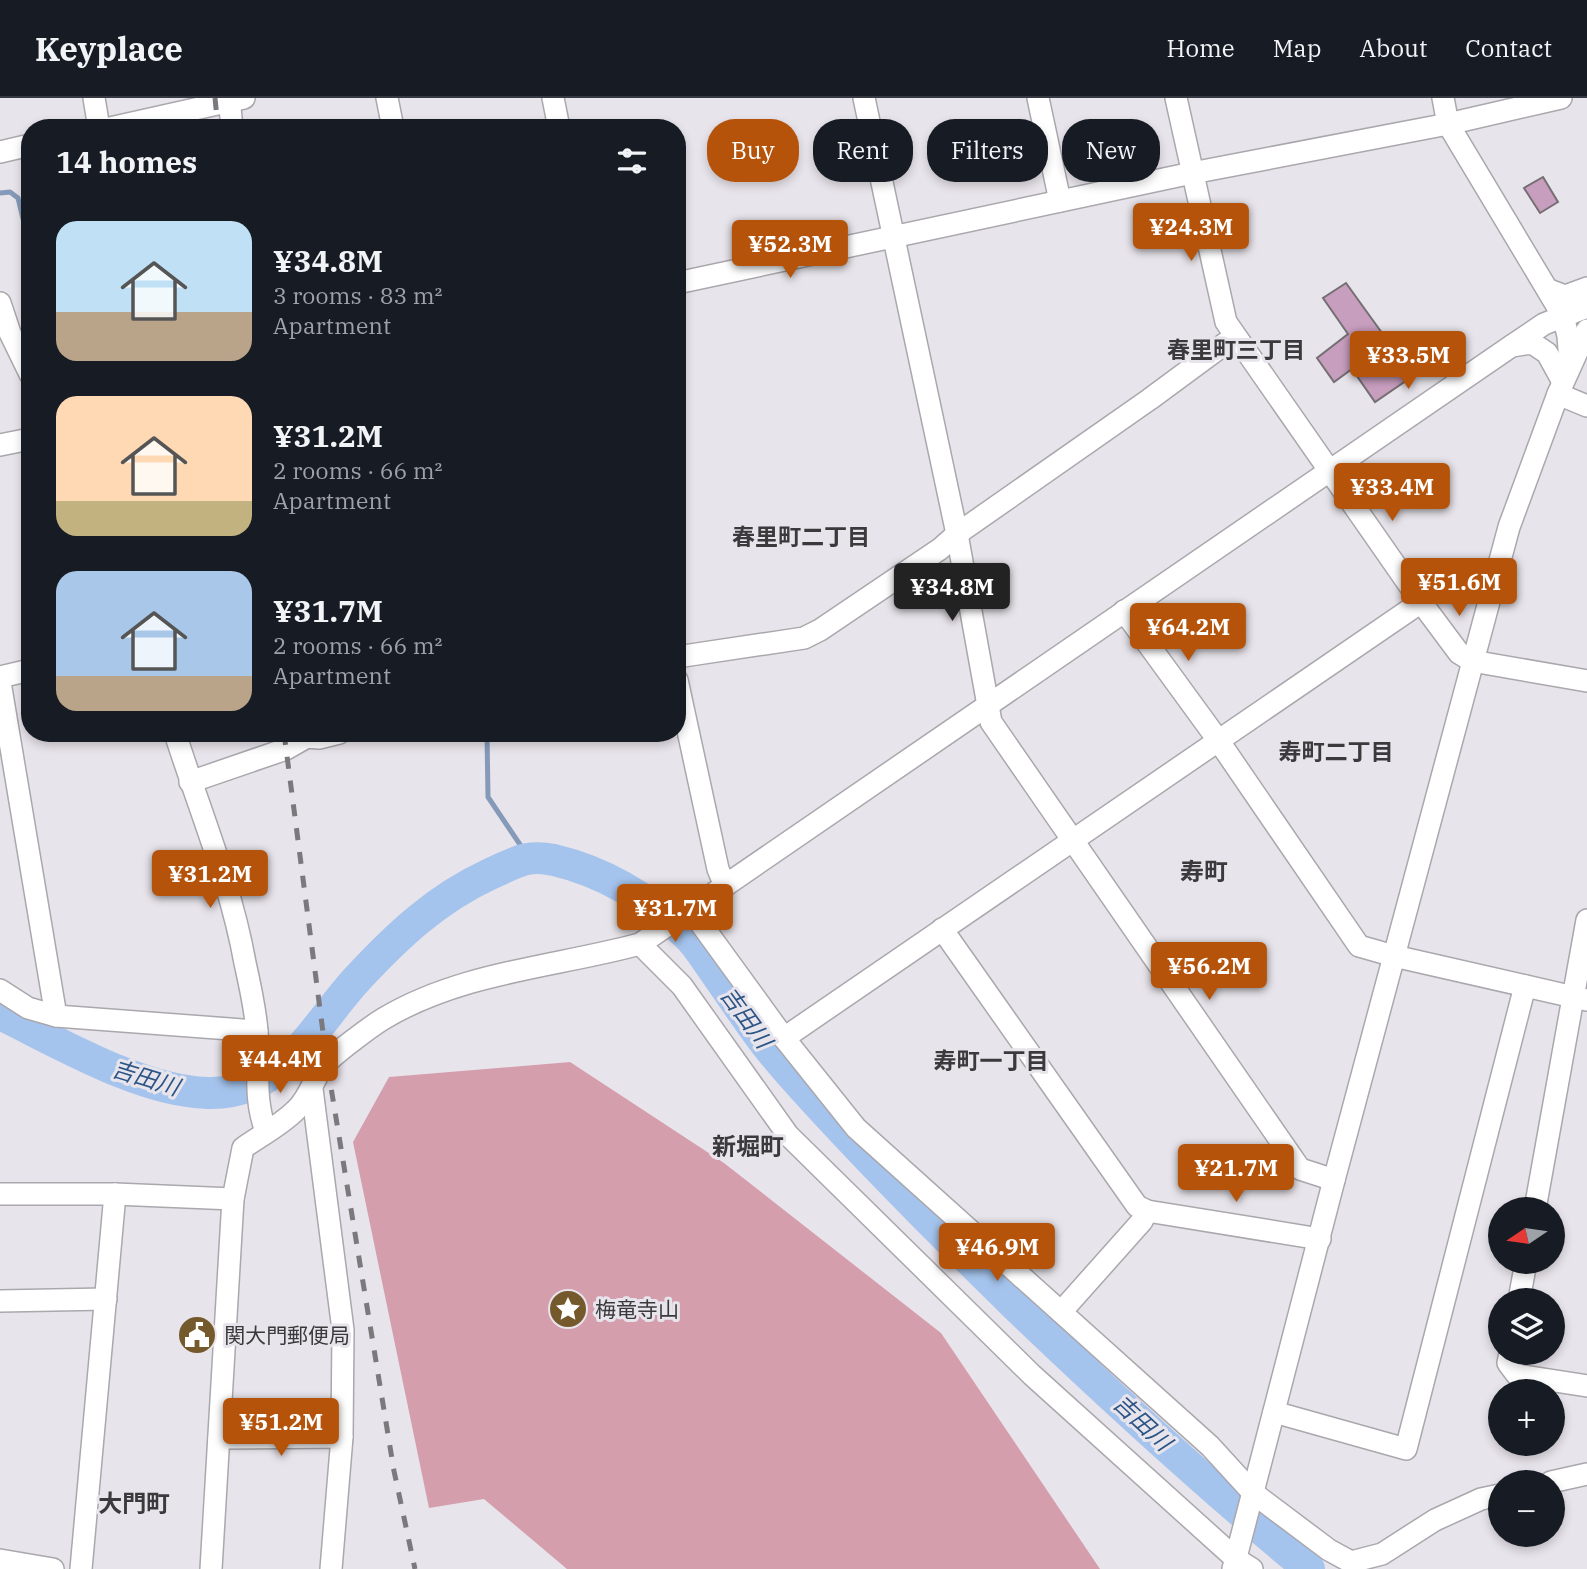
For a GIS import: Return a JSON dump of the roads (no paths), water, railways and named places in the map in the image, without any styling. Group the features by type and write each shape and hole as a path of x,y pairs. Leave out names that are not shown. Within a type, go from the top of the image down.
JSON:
{"street":[{"path":"94,98 98,119"},
{"path":"387,98 391,119"},
{"path":"553,98 557,119"},
{"path":"864,98 957,534 991,722 1300,1169 1334,1180"},
{"path":"1038,98 1060,201"},
{"path":"1176,98 1226,322 1234,337 1459,653 1472,661 1587,681"},
{"path":"1443,98 1448,124 1549,290 1564,380"},
{"path":"686,281 1192,173 1448,124 1561,98"},
{"path":"192,119 234,99 233,119"},
{"path":"0,152 21,147"},
{"path":"1549,290 1565,296 1587,288"},
{"path":"0,303 21,353"},
{"path":"211,1569 233,1199 243,1148 264,1126 296,1110 312,1089 323,1066 382,1019 473,981 598,956 644,941 1510,346 1554,320 1587,307"},
{"path":"1239,1562 1251,1498 1509,527 1564,380 1587,330"},
{"path":"686,656 804,638 820,630 940,550 957,534 1234,337"},
{"path":"1510,346 1532,343 1547,353 1564,380 1587,406"},
{"path":"0,445 21,441"},
{"path":"784,1038 1421,602"},
{"path":"1124,611 1218,740 1359,946 1580,998"},
{"path":"21,673 0,679 56,1016"},
{"path":"686,721 724,886"},
{"path":"177,742 222,872 245,959 257,1031 256,1076 264,1126"},
{"path":"190,782 270,743 286,749 296,742"},
{"path":"686,912 699,921 784,1038 856,1128 1210,1446 1251,1498 1353,1566 1382,1554 1434,1520 1488,1498"},
{"path":"1538,1197 1580,998 1587,920"},
{"path":"942,929 1137,1206 1147,1211 1320,1239"},
{"path":"644,941 682,986 788,1135 1032,1375 1239,1562"},
{"path":"1274,1412 1406,1449 1525,986"},
{"path":"0,990 28,1008 56,1016 257,1031"},
{"path":"312,1089 343,1330 342,1437 331,1569"},
{"path":"0,1194 114,1194 233,1199"},
{"path":"81,1569 114,1194"},
{"path":"1061,1312 1142,1221 1147,1211"},
{"path":"0,1301 106,1299"},
{"path":"1510,1365 1517,1375 1587,1386"},
{"path":"219,1438 342,1437"},
{"path":"1565,1479 1587,1474"},
{"path":"0,1560 53,1569"}],"waterway":[{"path":"0,193 10,192 18,198 21,210"},
{"path":"487,742 488,797 521,846 531,856"},
{"name":"吉田川","path":"0,1014 101,1064 155,1084 207,1093 233,1091 256,1083 276,1071 294,1055 372,963 402,933 452,895 490,874 528,859 554,860 591,872 642,899 687,935 778,1059 899,1189 1016,1306 1124,1407 1309,1569"}],"railway":[{"path":"215,98 217,119"},
{"path":"285,742 327,1063 394,1471 415,1569"}],"place":[{"name":"梅竜寺山","path":"568,1309"},
{"name":"関大門郵便局","path":"197,1335"}],"district":[{"name":"春里町三丁目","path":"1236,349"},
{"name":"春里町二丁目","path":"801,536"},
{"name":"寿町二丁目","path":"1336,751"},
{"name":"寿町","path":"1204,871"},
{"name":"寿町一丁目","path":"991,1060"},
{"name":"新堀町","path":"748,1146"},
{"name":"大門町","path":"134,1503"}]}
